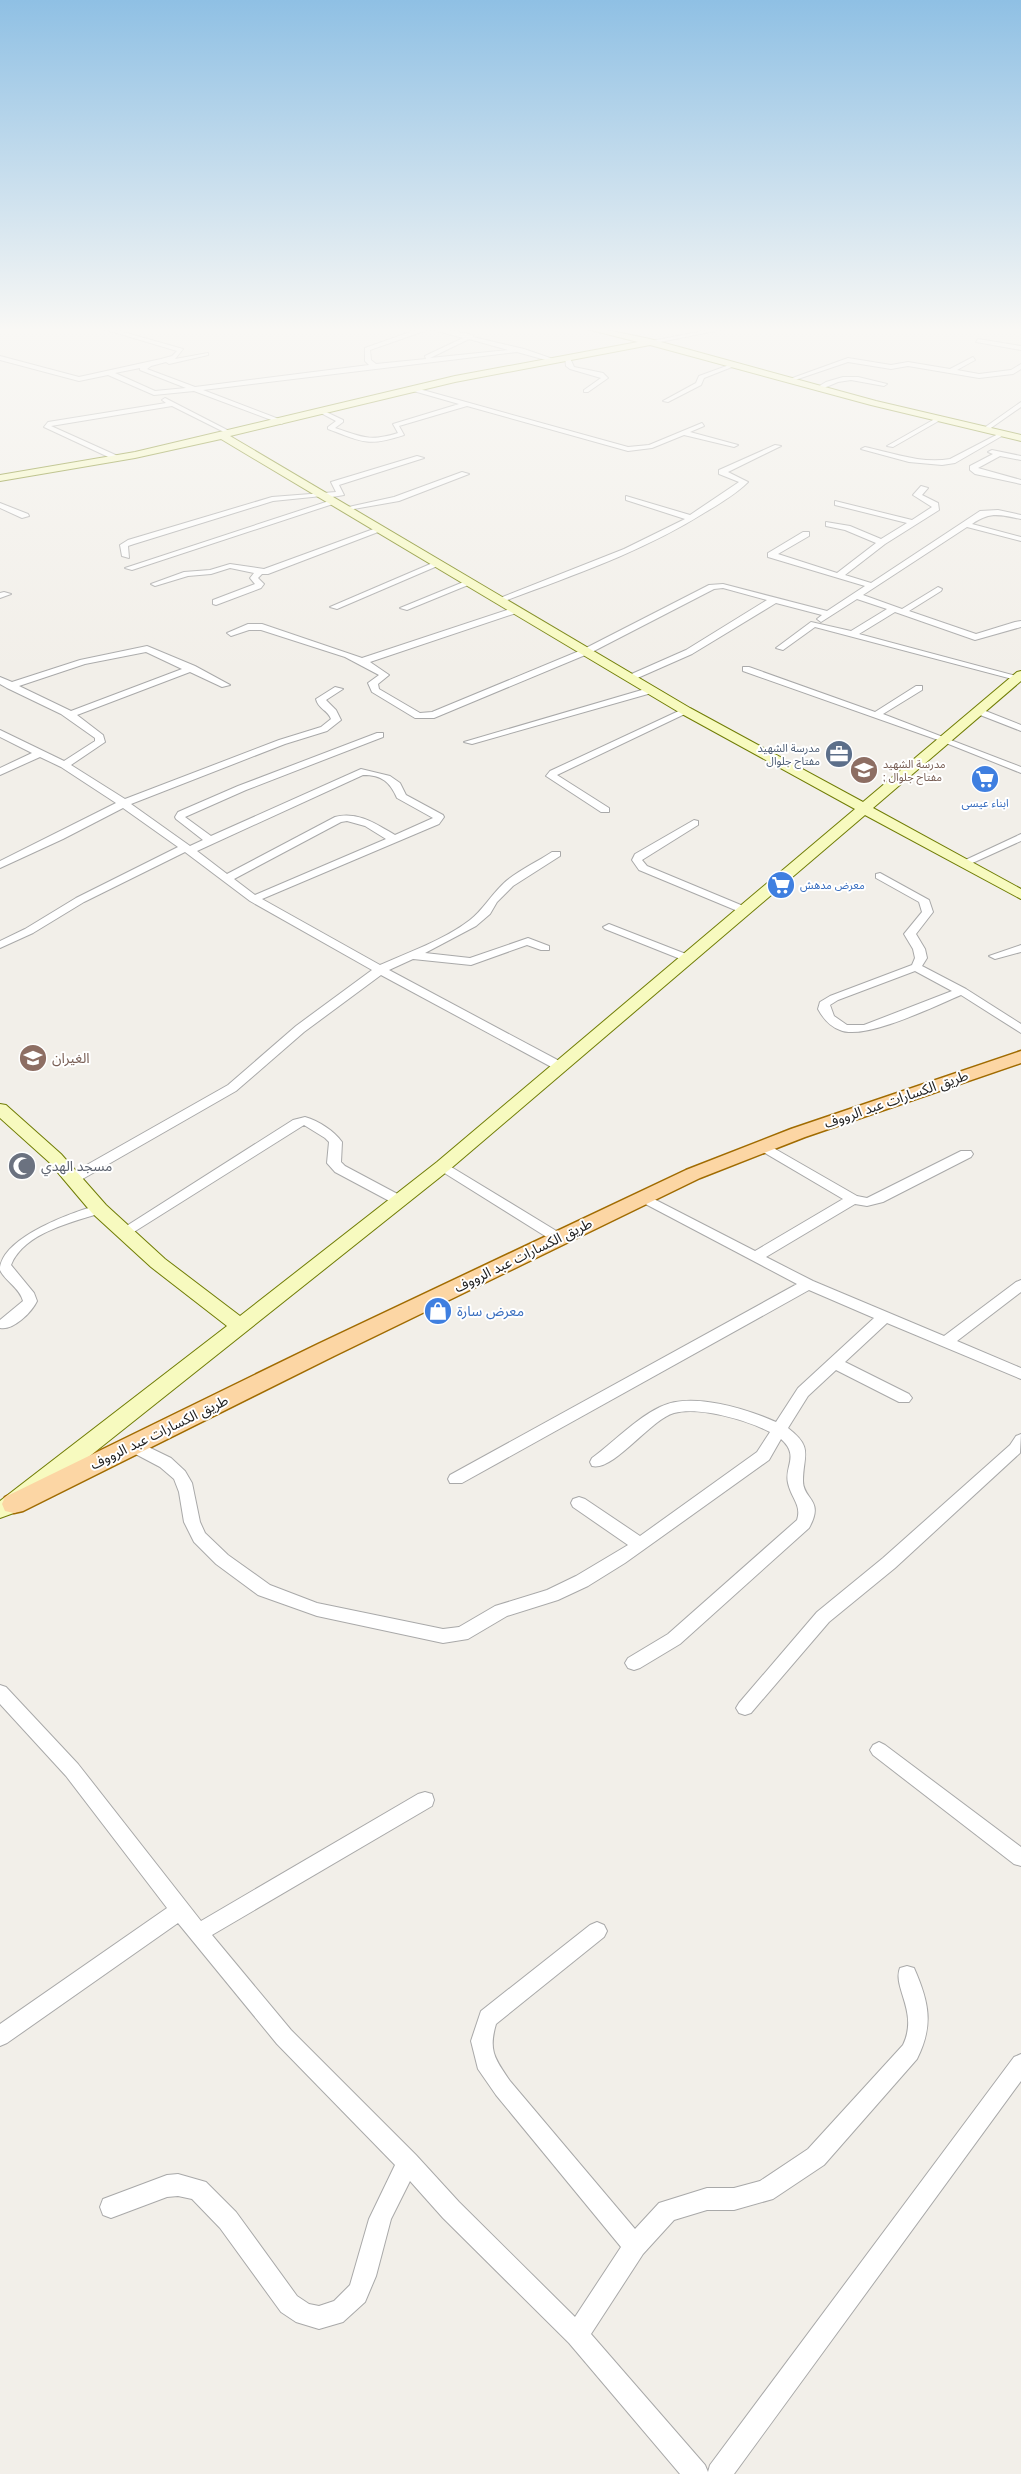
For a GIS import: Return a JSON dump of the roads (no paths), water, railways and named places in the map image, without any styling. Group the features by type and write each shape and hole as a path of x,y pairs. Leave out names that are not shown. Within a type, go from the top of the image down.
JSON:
{"main road":[{"name":"طريق الكسارات عبد الرووف","path":"7,1507 131,1445 693,1174 763,1146 1021,1056"}],"street":[{"path":"81,442 117,459"},
{"path":"0,478 117,459 193,442"},
{"path":"239,442 469,583 630,678 862,809 1021,895"},
{"path":"604,442 628,449 650,447 661,442"},
{"path":"727,442 734,444"},
{"path":"891,446 897,442"},
{"path":"865,449 935,463 952,461 987,442"},
{"path":"499,600 617,555 690,518 744,482 722,472 777,446"},
{"path":"977,448 1021,458"},
{"path":"1000,453 974,468 978,472 1021,482"},
{"path":"129,568 341,493 333,486 338,483 420,458"},
{"path":"348,508 396,499 464,474"},
{"path":"838,576 882,542 936,508 935,505 917,495 924,488"},
{"path":"126,556 124,545 130,542 272,500 327,497"},
{"path":"629,498 690,518"},
{"path":"838,503 913,522"},
{"path":"0,505 25,516"},
{"path":"780,648 828,614 988,512 1021,517"},
{"path":"829,524 847,528 882,542"},
{"path":"968,525 1021,540"},
{"path":"155,584 187,574 211,572 230,566 259,572 273,570 382,530"},
{"path":"806,534 771,555 873,586"},
{"path":"334,608 438,564"},
{"path":"216,602 260,585 254,578 259,572"},
{"path":"404,608 469,583"},
{"path":"231,633 253,626 262,627 363,661 385,675 373,683 375,690 418,716 423,716 434,715 587,651 712,587 723,586 828,614"},
{"path":"904,611 938,589"},
{"path":"858,596 975,637 984,636 1006,625 1021,624"},
{"path":"630,678 689,652 774,600"},
{"path":"851,635 895,608"},
{"path":"363,661 516,610"},
{"path":"814,624 1019,677"},
{"path":"10,686 83,662 138,650 154,652 192,668 225,685"},
{"path":"70,715 192,668"},
{"path":"746,669 944,739 1021,770"},
{"path":"7,1507 443,1166 561,1068 687,958 1019,677"},
{"path":"0,680 70,715 100,736 100,742 64,765"},
{"path":"876,715 919,688"},
{"path":"0,865 59,838 122,804 282,742 324,729 336,720 332,712 322,704 321,699 338,689"},
{"path":"470,742 652,690"},
{"path":"604,810 555,780 551,776 553,772 686,710"},
{"path":"978,711 1021,728"},
{"path":"0,733 64,765 103,789 188,848 254,899 317,936 561,1068"},
{"path":"212,841 182,820 180,817 182,814 267,778 380,735"},
{"path":"0,772 40,753"},
{"path":"0,944 29,931 80,900 188,848 212,841 351,775 366,772 395,783 401,789 401,796 439,817 435,822 395,840 254,899"},
{"path":"226,879 339,819 353,818 359,820 395,840"},
{"path":"694,823 639,856 638,864 682,885 744,910"},
{"path":"964,863 1020,839"},
{"path":"74,1178 232,1088 300,1029 381,969 434,945 472,924 486,912 493,900 509,884 556,854"},
{"path":"880,876 924,900 928,912 910,934 919,949 921,958 916,967 834,998 824,1004 824,1010 829,1018 844,1028 865,1030 962,992"},
{"path":"609,927 687,958"},
{"path":"409,955 471,962 522,942 528,941 545,948"},
{"path":"995,956 1021,948"},
{"path":"916,967 962,992 1021,1029"},
{"path":"4,1116 74,1178 99,1209 158,1263 238,1325"},
{"path":"124,1232 298,1122 305,1121 330,1135 336,1142 334,1163 400,1201"},
{"path":"763,1146 853,1199 867,1202 878,1199 966,1154"},
{"path":"443,1166 558,1238"},
{"path":"643,1199 808,1284 884,1318 1021,1374"},
{"path":"755,1257 853,1199"},
{"path":"4,1324 27,1307 30,1301 30,1296 4,1264 5,1256 12,1248 47,1227 99,1209"},
{"path":"456,1479 808,1284"},
{"path":"945,1343 1021,1285"},
{"path":"131,1445 176,1469 184,1479 188,1492 188,1510 196,1531 217,1555 256,1585 276,1596 322,1610 443,1636 462,1634 501,1611 552,1594 582,1581 683,1515 763,1456 802,1392 884,1318"},
{"path":"834,1363 904,1398"},
{"path":"598,1462 670,1408 702,1406 724,1410 779,1430 794,1442 798,1454 795,1482 807,1502 808,1515 803,1524 756,1568 674,1639 634,1663"},
{"path":"745,1708 823,1617 895,1557 1015,1449 1021,1440"},
{"path":"579,1503 639,1544"},
{"path":"0,1692 72,1770 198,1933 284,2036 408,2162 451,2210 577,2336 696,2474"},
{"path":"879,1750 1021,1858"},
{"path":"198,1933 426,1800"},
{"path":"0,2036 182,1910"},
{"path":"597,1931 488,2018 480,2041 485,2062 502,2088 635,2246"},
{"path":"577,2336 635,2246 667,2210 707,2200 734,2199 765,2191 816,2157 910,2052 919,2036 919,2015 907,1975"},
{"path":"719,2474 1017,2077"},
{"path":"111,2207 167,2186 178,2184 198,2190 228,2220 289,2304 298,2313 310,2318 325,2318 340,2312 358,2294 368,2270 377,2228 390,2196 408,2162"}],"place":[{"name":"مدرسة الشهيد مفتاح جلوال","path":"839,754"},
{"name":"مدرسة الشهيد ; مفتاح جلوال","path":"864,770"},
{"name":"ابناء عيسى","path":"985,779"},
{"name":"معرض مدهش","path":"781,885"},
{"name":"الغيران","path":"33,1058"},
{"name":"مسجد الهدي","path":"22,1166"},
{"name":"معرض سارة","path":"438,1311"}]}
